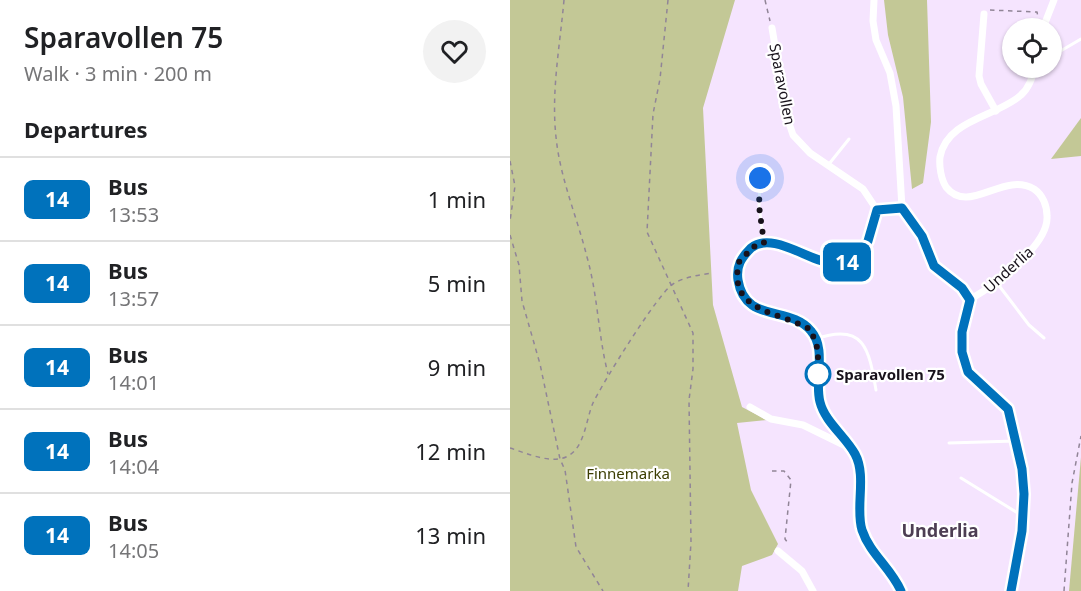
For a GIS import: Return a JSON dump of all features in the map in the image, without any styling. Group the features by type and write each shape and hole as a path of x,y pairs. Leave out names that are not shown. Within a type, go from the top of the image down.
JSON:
{"street":[{"path":"874,0 873,21 876,40 891,73 896,106 902,208 922,236 934,266 962,288 970,300"},
{"path":"1047,18 1054,0"},
{"path":"984,14 979,76 996,111"},
{"name":"Sparavollen","path":"772,28 787,117 793,135 810,153 863,189 877,210"},
{"name":"Underlia","path":"1011,591 1023,516 1024,494 1017,441 1008,409 968,372 962,352 962,332 970,300 996,282 1029,252 1042,236 1048,219 1046,205 1039,192 1027,185 1015,183 977,196 964,198 952,194 943,182 940,163 945,145 956,132 1022,94 1030,78"},
{"path":"901,591 866,542 861,527 857,456 823,412 819,399 816,339 811,330 801,324 755,308 743,297 737,270 739,262 753,247 764,243 788,248 821,262 838,264 859,258 868,241 877,210 902,208"},
{"path":"750,407 771,419 802,426 852,450"},
{"path":"778,551 802,571 813,591"}],"lane":[{"path":"1062,50 1081,39"},
{"path":"828,166 849,139"},
{"path":"760,178 759,206 764,243"},
{"path":"996,282 1029,325 1044,338"},
{"path":"816,339 843,333 854,336 867,353 876,390"},
{"path":"949,443 1017,441"},
{"path":"961,478 1023,516"}],"path":[{"path":"564,0 556,82 556,137 566,189 595,290 608,374"},
{"path":"668,0 653,114 647,232 673,284 693,333 693,369 689,400 691,542 688,591"},
{"path":"765,0 772,28"},
{"path":"984,14 991,10 1037,12 1038,16"},
{"path":"510,161 515,186 510,221"},
{"path":"510,235 519,265 522,301 540,364 560,459 565,470 576,547 603,591"},
{"path":"510,448 542,457 560,459 570,456 580,443 592,405 608,374 673,284 690,277 713,273"},
{"path":"1064,591 1072,483 1081,435"},
{"path":"772,471 784,471 790,480 785,539 788,543"}],"green space":[{"name":"Finnemarka","path":"510,0 735,0 703,108 713,305 742,407 767,420 737,423 751,490 778,544 772,555 742,566 738,591 510,591"},
{"path":"884,0 927,0 931,122 923,183 912,189 903,97 888,35"},
{"path":"1081,118 1081,156 1051,159"},
{"path":"1081,457 1081,591 1069,591"}],"bus line":[{"name":"14","path":"901,591 888,569 866,542 861,527 861,494 857,456 823,412 819,399 816,339 811,330 801,324 755,308 743,297 737,270 739,262 753,247 770,242 821,262 838,264 859,258 868,241 877,210 902,208 916,224 934,266 962,288 970,300 962,332 962,352 968,372 1008,409 1017,441 1024,494 1022,531 1011,591"}],"place":[{"name":"Sparavollen 75","path":"818,374"}],"district":[{"name":"Underlia","path":"940,530"}],"route":[{"path":"760,178 759,206 764,243 753,247 739,262 737,270 739,284 743,297 755,308 790,319 811,330 818,350 818,374"}]}
